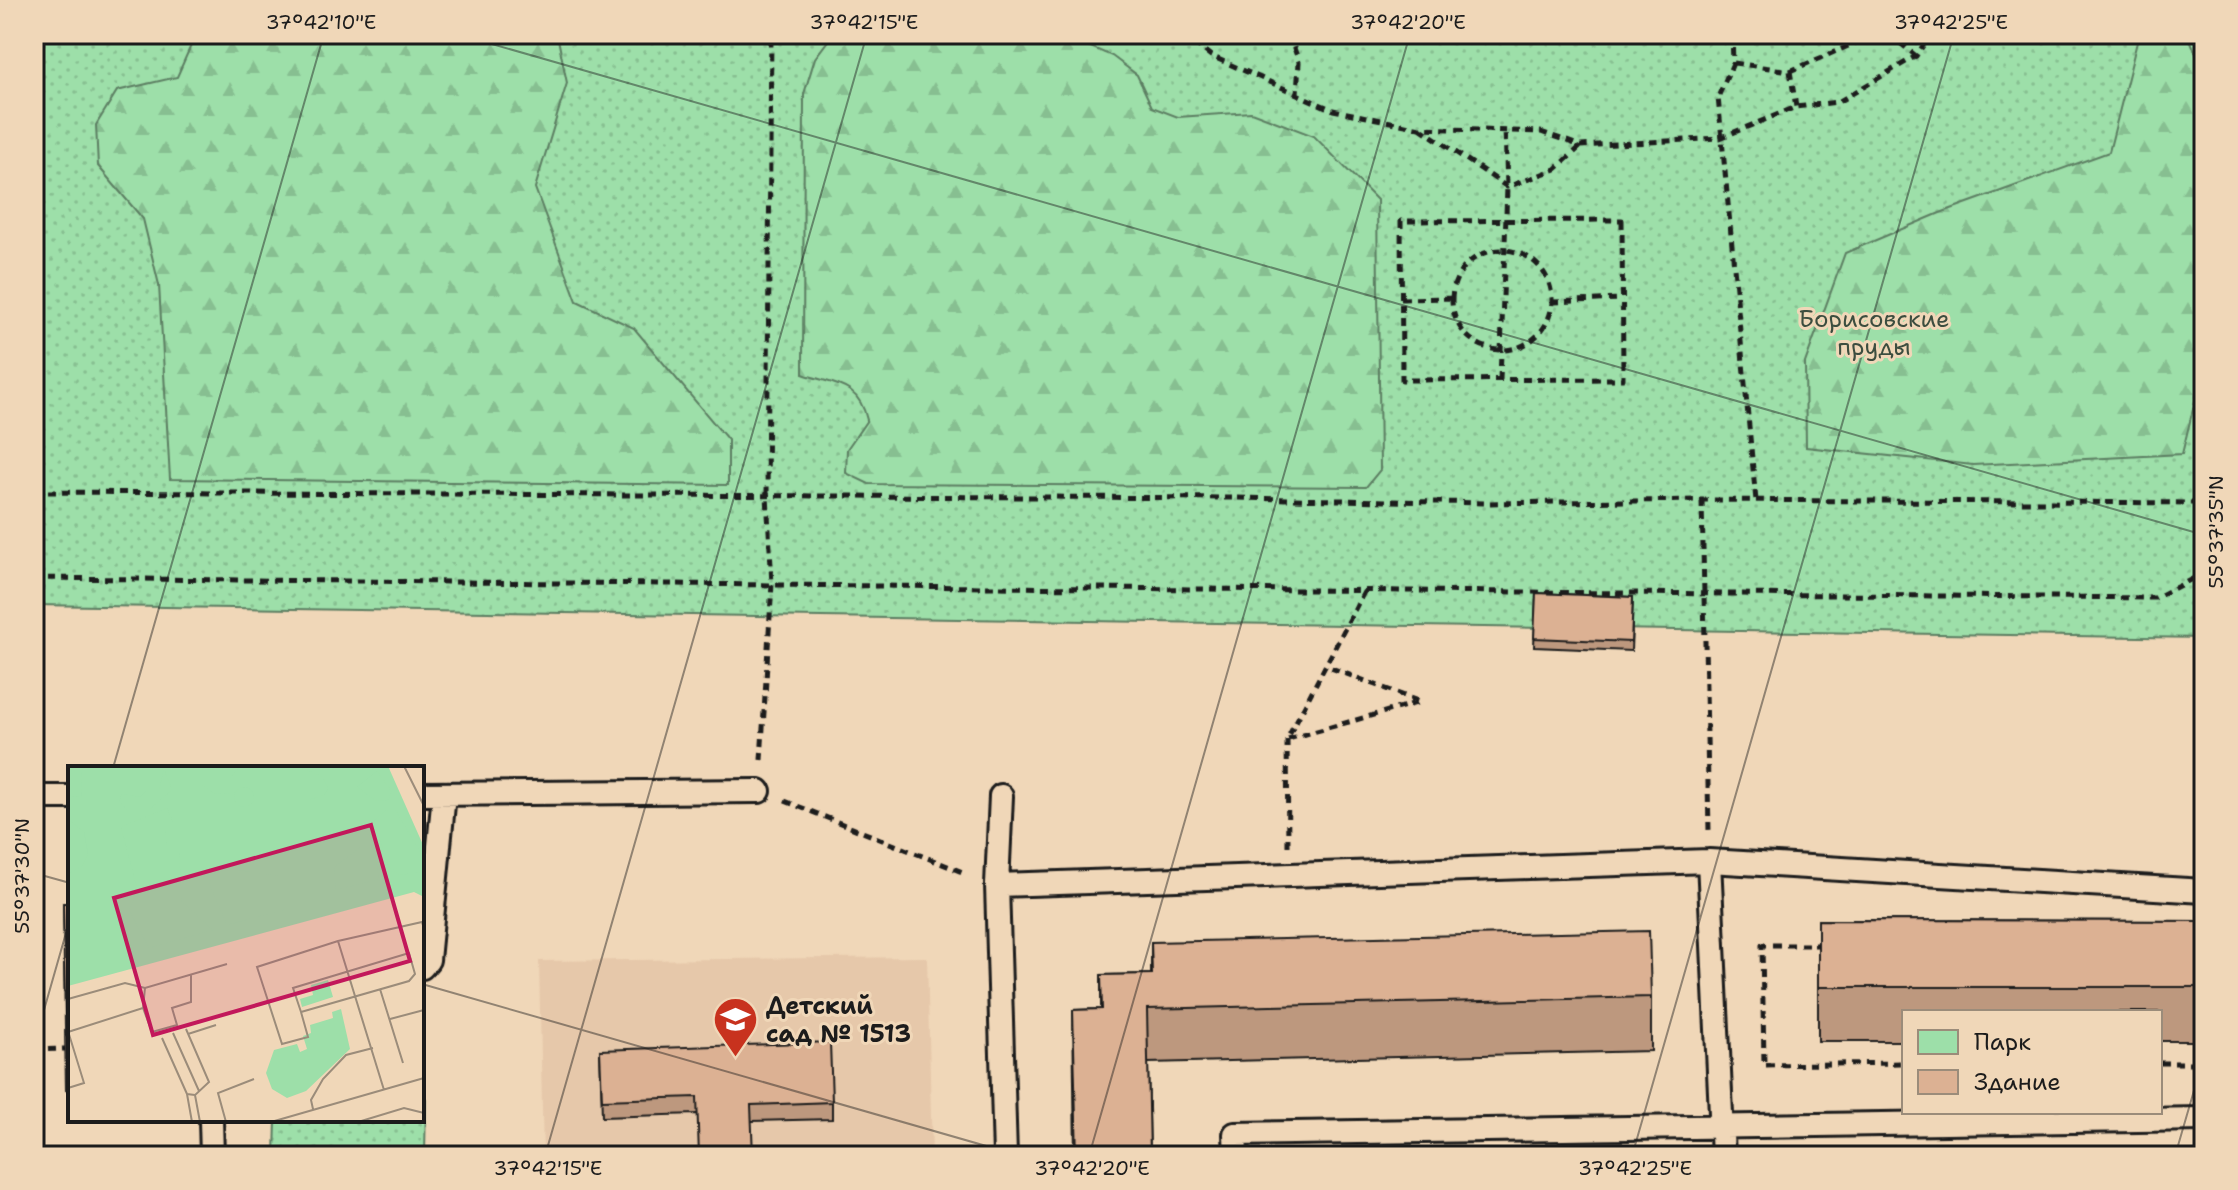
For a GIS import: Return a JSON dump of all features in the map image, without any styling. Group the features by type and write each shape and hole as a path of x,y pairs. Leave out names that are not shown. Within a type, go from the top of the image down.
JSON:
{"lane":[{"path":"424,965 428,960 433,794 759,791"},
{"path":"1001,796 997,885 1005,1156"},
{"path":"36,801 68,797"},
{"path":"1709,861 1723,1156"},
{"path":"997,885 1709,861 2204,891"},
{"path":"1236,1156 1235,1134 2204,1119"},
{"path":"211,1122 212,1156"}],"path":[{"path":"771,34 767,496 772,584 759,791 997,885"},
{"path":"1183,34 1211,56 1333,110 1420,128 1541,132 1581,146 1720,138 1796,107 1838,102 1916,56 1931,34"},
{"path":"1289,34 1299,62 1297,94"},
{"path":"1732,34 1733,63 1718,97 1720,138 1756,501"},
{"path":"1733,63 1790,71 1876,34"},
{"path":"1889,34 1916,56"},
{"path":"1790,71 1796,107"},
{"path":"1420,128 1507,187"},
{"path":"1500,380 1507,187 1505,129"},
{"path":"1507,187 1556,169 1581,146"},
{"path":"1622,220 1623,379 1402,380 1401,299 1401,221 1622,220"},
{"path":"1504,250 1533,260 1544,272 1552,302 1542,331 1516,348 1501,350 1471,339 1461,328 1452,298 1463,269 1488,252 1504,250"},
{"path":"1401,299 1452,298"},
{"path":"1552,302 1622,299"},
{"path":"34,492 1488,503 1702,500 2204,503"},
{"path":"1702,500 1709,861"},
{"path":"34,578 2155,598 2204,573"},
{"path":"1289,875 1287,739 1365,590"},
{"path":"1287,739 1420,702 1326,666"},
{"path":"1825,944 1762,945 1764,1065 1902,1063"},
{"path":"34,1050 65,1049"},
{"path":"2162,1063 2204,1063"}],"shaded area":[{"name":"Детский сад № 1513","path":"927,957 932,1156 543,1156 539,961"}],"green space":[{"name":"Борисовские пруды","path":"34,34 2204,34 2204,638 34,605"},
{"path":"196,34 557,34 567,83 535,188 577,301 634,328 728,440 728,485 170,479 159,285 143,219 98,166 96,125 117,91 177,77"},
{"path":"833,34 1060,34 1112,56 1137,75 1152,107 1178,117 1251,112 1314,136 1377,200 1380,470 1366,487 869,484 846,473 847,449 867,420 863,408 852,392 844,387 803,374 804,94 815,58"},
{"path":"2139,34 2188,34 2204,73 2204,364 2182,454 1973,465 1806,447 1805,363 1845,253 1940,213 2109,152"},
{"path":"426,1099 425,1156 275,1156 276,1122 424,1122"},
{"path":"1540,1151 1540,1156 1386,1156"},
{"path":"1540,1151 1637,1153 1637,1156 1540,1156"}],"building":[{"path":"1536,593 1633,597 1631,642 1534,638"},
{"path":"63,903 68,903 66,1036"},
{"path":"1818,920 2204,921 2204,987 1818,987"},
{"path":"1649,931 1651,997 1147,1009 1150,1156 1077,1156 1073,1010 1102,1009 1101,975 1152,974 1151,942"},
{"path":"830,1042 832,1102 751,1105 753,1156 699,1156 697,1097 602,1100 600,1050"}],"place":[{"name":"Детский сад № 1513","path":"735,1059"}]}
